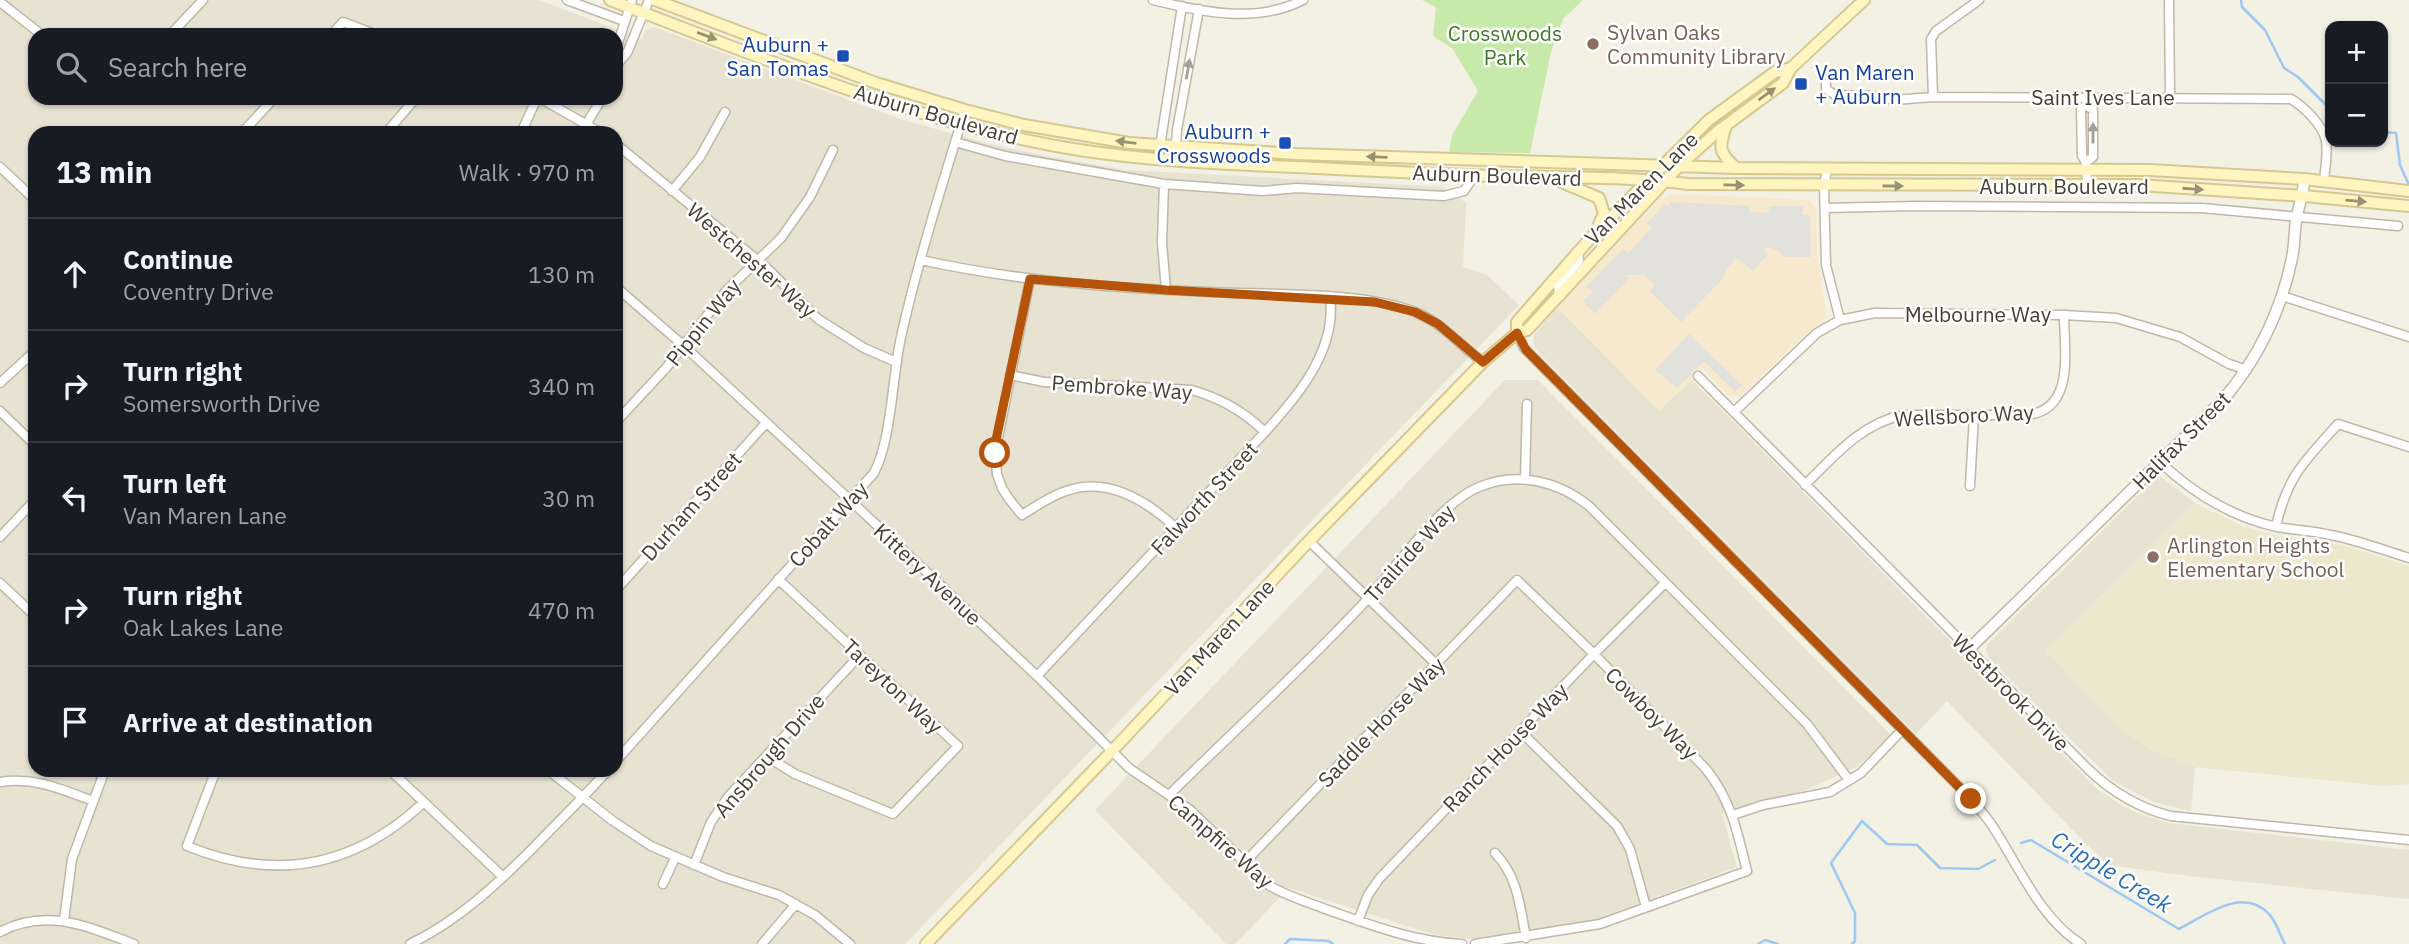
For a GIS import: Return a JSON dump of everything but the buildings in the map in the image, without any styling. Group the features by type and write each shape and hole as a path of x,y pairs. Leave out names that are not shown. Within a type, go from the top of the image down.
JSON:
{"main road":[{"name":"Auburn Boulevard","path":"610,0 631,4 643,12 846,88 960,125 1079,150 1158,159 1474,176 1651,180 1688,184 2139,186 2304,196 2409,206"},
{"name":"Auburn Boulevard","path":"655,0 876,83 965,110 1024,125 1160,145 1295,154 1736,168 2087,166 2304,179 2407,191"},
{"name":"Van Maren Lane","path":"926,944 1483,362 1517,333 1527,330 1679,166 1726,124 1783,83 1791,68 1864,0"},
{"name":"Van Maren Lane","path":"1517,333 1517,322 1594,234 1709,120 1775,72 1791,68"},
{"path":"1726,124 1719,145 1724,158 1736,168"},
{"path":"1550,178 1599,198 1604,213 1594,234"}],"street":[{"path":"567,0 624,22"},
{"path":"623,58 628,53 649,0"},
{"path":"1153,0 1249,15 1303,0"},
{"path":"1933,97 1931,39 1936,31 1979,0"},
{"path":"2169,0 2170,97"},
{"path":"0,2 33,28"},
{"path":"176,28 198,2"},
{"path":"622,28 631,4"},
{"path":"1158,159 1182,6"},
{"path":"1175,160 1199,9"},
{"path":"337,28 343,22 359,28"},
{"name":"Saint Ives Lane","path":"1826,84 1826,89 1835,95 1908,100 1933,97 2087,101 2170,97 2291,99 2300,104 2324,135 2324,181"},
{"path":"2087,101 2093,110 2092,157 2087,166 2087,186"},
{"path":"248,126 268,105"},
{"path":"392,126 410,105"},
{"path":"524,126 535,105"},
{"path":"552,105 591,126"},
{"path":"587,123 598,105"},
{"name":"Cobalt Way","path":"623,753 866,484 880,461 896,362 921,260 965,110"},
{"path":"673,191 700,157 725,113"},
{"path":"956,142 1005,156 1164,184 1263,191 1297,188 1444,196 1464,191 1474,176"},
{"name":"Westchester Way","path":"623,150 758,261 826,324 864,348 896,362"},
{"name":"Pippin Way","path":"623,414 684,346 727,289 758,261 796,218 833,150"},
{"path":"0,167 28,193"},
{"path":"1827,169 1824,186 1826,265 1840,320"},
{"name":"Halifax Street","path":"1969,649 2222,401 2246,370 2265,340 2282,296 2292,260 2297,217 2304,196 2304,179"},
{"path":"1164,184 1162,243 1166,290"},
{"path":"1825,208 2202,208 2398,226"},
{"path":"1560,295 1559,284 1578,260 1577,253"},
{"path":"921,260 1030,279 1375,302 1415,312 1438,324 1483,362"},
{"path":"1030,279 996,440 996,468 1002,488 1022,514 1066,491 1103,487 1138,499 1176,528"},
{"name":"Kittery Avenue","path":"623,293 684,346 1037,676 1112,751"},
{"path":"2282,296 2409,337"},
{"name":"Falworth Street","path":"1037,676 1300,391 1311,373 1327,334 1332,314 1330,298"},
{"name":"Melbourne Way","path":"1734,412 1811,338 1840,320 1875,313 2116,318 2180,337 2246,370"},
{"name":"Wellsboro Way","path":"1805,485 1867,428 1884,419 1904,415 2032,415 2045,410 2055,402 2063,385 2064,315"},
{"path":"1517,333 1526,350 1971,799 1994,827 2022,875 2063,932 2081,944"},
{"path":"0,383 28,357"},
{"name":"Pembroke Way","path":"1010,375 1044,382 1192,390 1232,405 1265,432"},
{"name":"Westbrook Drive","path":"1698,376 2113,791 2145,808 2171,816 2409,840"},
{"path":"1525,479 1527,404"},
{"path":"0,411 28,438"},
{"path":"1970,486 1973,415"},
{"name":"Durham Street","path":"623,582 766,423"},
{"path":"2276,526 2283,499 2295,474 2338,424 2409,447"},
{"path":"2160,462 2181,481 2218,507 2245,518 2348,538 2409,558"},
{"name":"Trailride Way","path":"1169,795 1368,598 1448,506 1479,487 1493,482 1525,479 1548,483 1577,497 1807,724 1849,780"},
{"path":"0,537 28,507"},
{"path":"1309,541 1436,664"},
{"name":"Tareyton Way","path":"766,756 795,774 893,814 958,747 778,579"},
{"name":"Cowboy Way","path":"1517,580 1594,654 1706,769 1722,789 1733,815 1747,871 1646,907"},
{"name":"Saddle Horse Way","path":"1244,863 1517,580"},
{"path":"0,583 28,609"},
{"name":"Ranch House Way","path":"1358,920 1368,895 1379,879 1665,583"},
{"name":"Ansbrough Drive","path":"694,865 705,835 719,809 860,655"},
{"path":"1733,815 1763,805 1830,792 1861,773 1902,730"},
{"path":"1475,944 1600,924 1646,907 1630,849 1617,826 1520,732"},
{"name":"Campfire Way","path":"1112,751 1145,780 1189,809 1270,886 1358,920 1423,939 1462,944"},
{"path":"64,920 68,874 102,777"},
{"path":"213,777 187,846 211,856 253,865 296,865 317,862 352,851 390,831 424,803"},
{"path":"397,777 503,877"},
{"path":"557,777 632,835 675,858 779,895 815,915 850,944"},
{"path":"410,944 453,920 503,877 602,777"},
{"path":"0,782 39,781 93,801"},
{"path":"1494,853 1509,871 1515,884 1525,938"},
{"path":"663,884 675,858"},
{"path":"762,944 796,904"},
{"path":"0,932 36,920 64,920 131,943"}],"shaded area":[{"path":"0,0 539,0 613,28 28,28 28,105 623,105 623,32 642,39 646,30 654,27 900,119 986,143 1126,170 1443,187 1466,203 1463,267 1487,275 1519,305 905,944 0,944"},
{"path":"1672,194 1807,200 1812,203 1816,209 1817,253 1827,318 1794,344 1740,396 1729,396 1703,369 1659,411 1557,307 1660,199"},
{"path":"1669,202 1750,206 1749,212 1768,213 1770,206 1803,206 1802,215 1810,215 1811,257 1785,257 1768,247 1763,249 1768,254 1753,271 1737,258 1728,267 1722,280 1681,322 1650,291 1655,285 1645,275 1625,275 1629,279 1595,314 1583,301 1592,292 1586,287 1623,249 1629,253 1651,228 1647,223 1665,204 1670,208"},
{"path":"1557,307 1659,410 1692,380 2097,789 2124,807 2169,823 2409,850 2409,899 2107,865 1947,701 1916,734 1537,351 1533,344 1534,335"},
{"path":"1689,334 1742,385 1735,392 1704,361 1677,388 1655,370"},
{"path":"1505,380 1538,380 1891,735 1858,766 1806,790 1722,814 1737,867 1595,920 1472,939 1435,935 1289,888 1235,944 1226,944 1095,810"},
{"path":"2161,477 2195,503 2045,651 2148,748 2195,767 2191,811 2153,802 2112,780 1990,660 1986,651 1988,644 2153,481 2152,479"},
{"path":"2195,503 2242,526 2271,534 2342,545 2409,566 2409,784 2384,786 2195,767 2148,748 2127,735 2045,651"}],"green space":[{"name":"Crosswoods Park","path":"1422,0 1583,0 1563,19 1551,52 1530,153 1449,152 1452,135 1478,91 1452,48 1433,36 1436,7"}],"waterway":[{"path":"2241,0 2242,7 2265,30 2284,68 2298,77 2325,104"},
{"path":"2388,132 2396,133 2400,165 2409,185"},
{"name":"Cripple Creek","path":"1852,944 1855,941 1855,913 1831,863 1862,821 1887,844 1917,845 1940,868 1978,869 1995,860"},
{"name":"Cripple Creek","path":"2021,843 2031,840 2179,929 2224,906 2236,903 2259,906 2276,924 2285,944"},
{"name":"Cripple Creek","path":"1285,944 1290,939 1329,941 1333,944"},
{"name":"Cripple Creek","path":"1758,944 1765,940 1778,944"}],"place":[{"name":"Sylvan Oaks Community Library","path":"1593,44"},
{"name":"Auburn + San Tomas","path":"843,56"},
{"name":"Van Maren + Auburn","path":"1801,84"},
{"name":"Auburn + Crosswoods","path":"1285,143"},
{"name":"Arlington Heights Elementary School","path":"2153,557"}],"route":[{"path":"995,453 1030,279 1375,302 1415,312 1438,324 1483,362 1517,333 1524,348 1971,799"}]}
